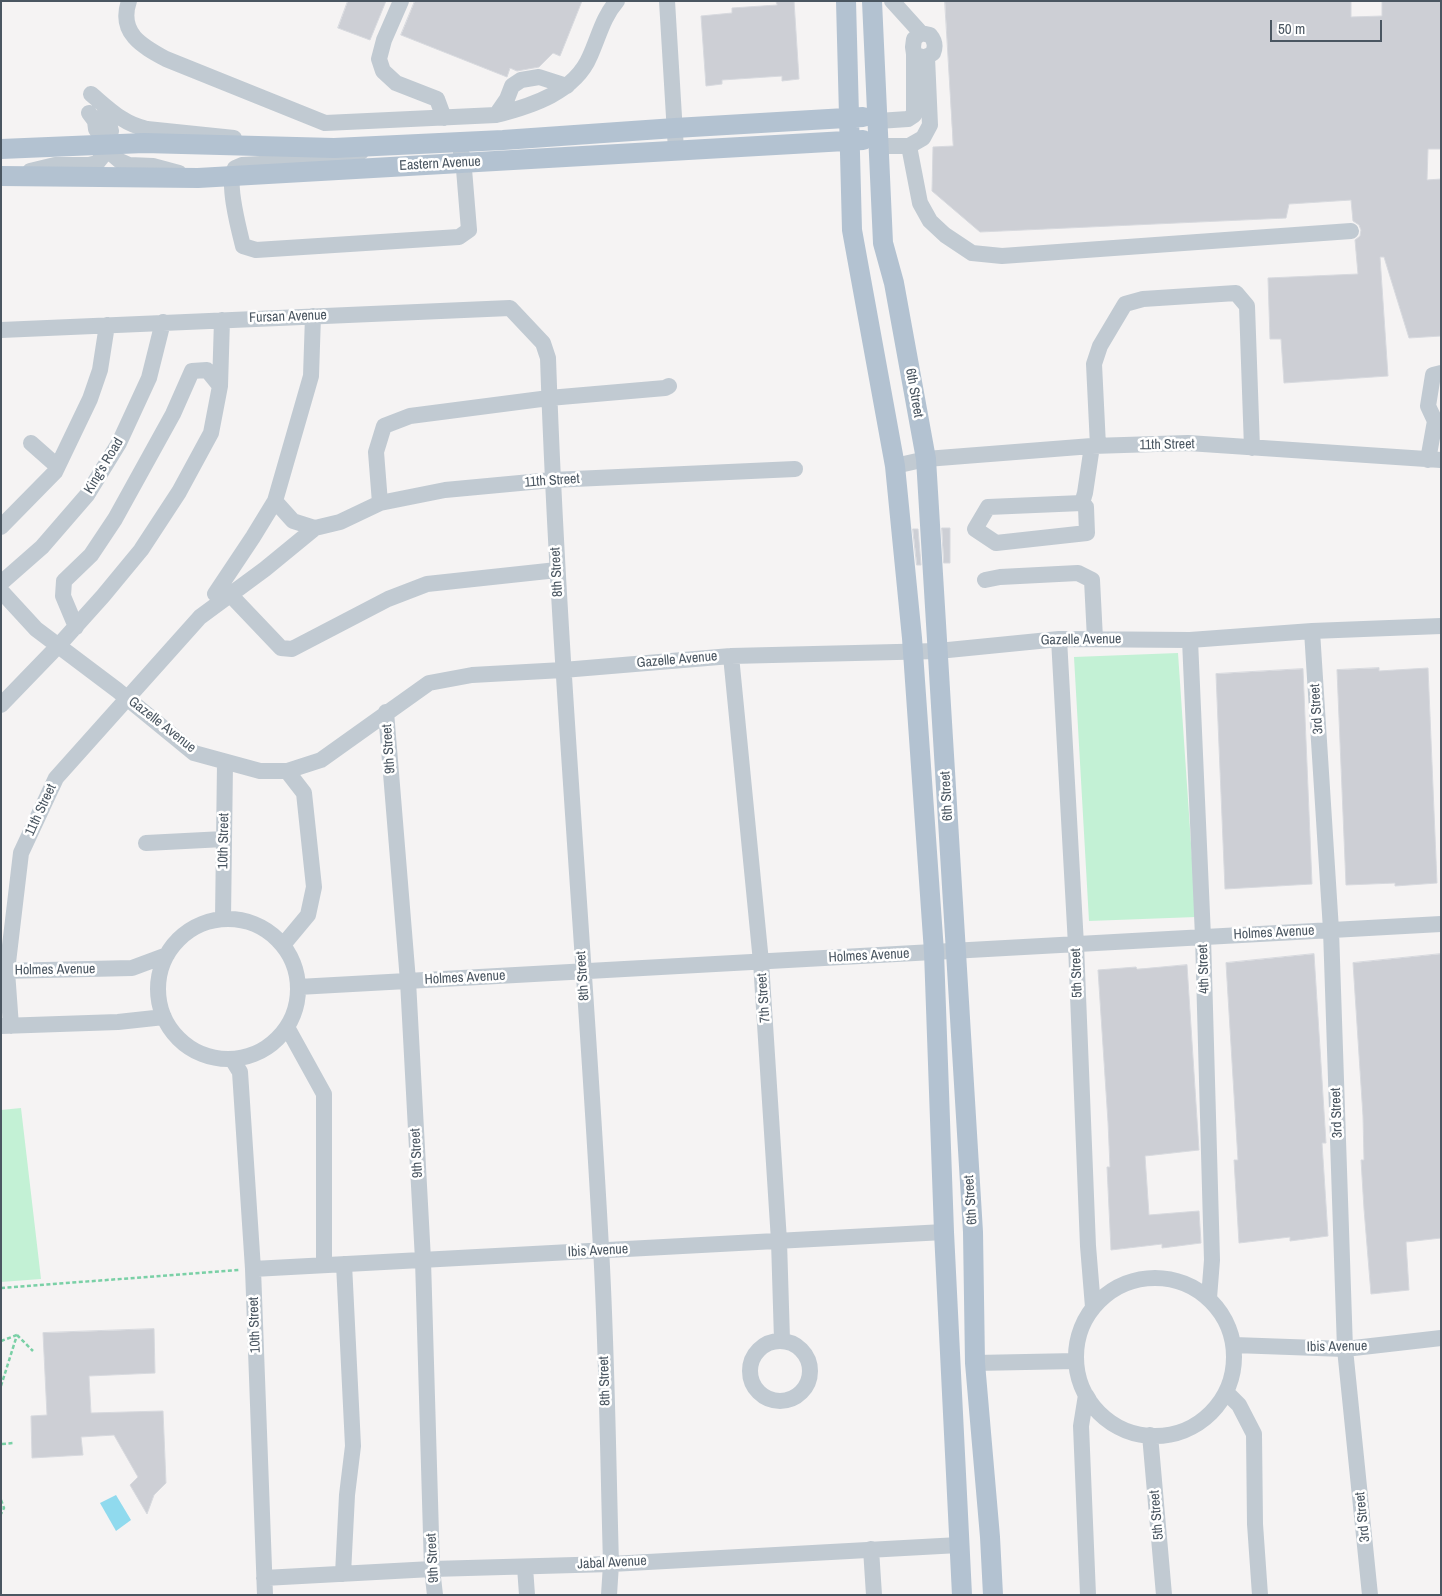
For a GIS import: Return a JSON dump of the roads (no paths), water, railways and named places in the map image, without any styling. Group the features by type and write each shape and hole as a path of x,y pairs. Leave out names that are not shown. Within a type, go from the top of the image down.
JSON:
{"main road":[{"name":"6th Street","path":"846,1 852,230 895,466 913,652 934,952 944,1232 962,1595"},
{"name":"6th Street","path":"872,1 883,243 894,284 926,459 974,1232 975,1363 993,1595"},
{"name":"Eastern Avenue","path":"1,148 144,143 334,148 849,118 878,131"},
{"name":"Eastern Avenue","path":"5,176 198,178 850,141 878,131"}],"street":[{"path":"129,1 126,16 129,28 134,39 145,48 166,59 325,123 496,115 518,110 546,98 567,86 580,73 589,58 604,21 617,1"},
{"path":"401,1 384,40 380,59 384,72 396,82 437,99 444,118"},
{"path":"667,1 676,150"},
{"path":"892,1 922,33 930,35 934,40 935,48 933,53 921,55"},
{"path":"878,131 914,115 921,55"},
{"path":"909,146 923,138 930,125 921,55"},
{"path":"496,115 507,100 512,86 521,80 539,76 567,86"},
{"path":"91,94 96,109 96,130 113,155 129,165 153,166 198,178"},
{"path":"96,109 134,126 146,129 219,136 291,147"},
{"path":"878,131 909,146"},
{"path":"382,146 332,160 242,164 235,168 232,176 235,213 243,246 256,250 458,237 469,230 463,157 458,150 449,144 438,143"},
{"path":"5,176 55,165 89,165 97,163 102,159 108,145"},
{"path":"909,146 920,203 930,221 945,235 972,253 1002,256 1351,230"},
{"path":"1082,503 1095,446 1094,364 1100,346 1125,304 1143,299 1236,293 1247,306 1252,448"},
{"name":"Fursan Avenue","path":"1,330 510,308 543,343 548,358"},
{"name":"11th Street","path":"226,590 275,501 311,376 314,316"},
{"path":"1,704 59,645 141,550 179,492 211,433 220,386 222,320"},
{"name":"King's Road","path":"1,583 42,547 87,495 119,444 149,378 163,322"},
{"path":"1,527 55,472 90,399 100,370 107,325"},
{"name":"8th Street","path":"548,358 557,570 601,1251 611,1564 609,1595"},
{"path":"76,626 63,596 64,581 91,554 114,519 173,414 192,371 207,370 220,386"},
{"path":"1434,460 1435,421 1428,406 1433,375 1441,373"},
{"path":"380,503 376,452 384,426 410,416 549,398 669,386"},
{"path":"31,443 57,466"},
{"name":"11th Street","path":"895,466 926,459 1095,446 1188,443 1434,460"},
{"name":"11th Street","path":"6,1026 4,971 21,853 56,778 200,616 226,590 265,569 315,528 340,522 380,503 445,490 552,480 795,470"},
{"path":"275,501 293,522 315,528"},
{"path":"1082,503 1086,507 1087,533 996,543 975,529 988,507 1082,503"},
{"path":"226,590 281,648 292,650 388,599 427,584 557,570"},
{"path":"985,580 1000,577 1078,573 1092,580 1095,639"},
{"name":"Gazelle Avenue","path":"1,591 36,629 127,698 194,753 260,771 287,771 321,760 386,712 430,683 472,675 563,670 731,656 913,652 1059,639 1190,640 1312,631 1441,626"},
{"name":"3rd Street","path":"1312,631 1331,930 1345,1349 1370,1595"},
{"name":"5th Street","path":"1059,639 1093,1308"},
{"name":"4th Street","path":"1190,640 1203,937 1212,1260 1208,1298"},
{"name":"7th Street","path":"731,656 761,962 779,1241 782,1340"},
{"name":"9th Street","path":"386,712 408,981 423,1260 432,1569 435,1595"},
{"name":"10th Street","path":"223,920 225,762"},
{"path":"283,945 308,915 314,887 304,793 287,771"},
{"path":"146,843 224,839"},
{"path":"236,920 257,925 283,945 294,964 298,988 296,1007 287,1027 276,1040 263,1050 243,1058 232,1059 210,1057 190,1048 174,1033 164,1017 159,1004 158,982 167,955 176,942 193,929 208,922 236,920"},
{"name":"Holmes Avenue","path":"298,988 1441,924"},
{"name":"Holmes Avenue","path":"4,971 132,968 167,955"},
{"path":"6,1026 118,1022 164,1017"},
{"path":"287,1027 324,1094 324,1265"},
{"name":"10th Street","path":"232,1059 240,1072 253,1269 264,1587"},
{"name":"Ibis Avenue","path":"253,1269 944,1232"},
{"path":"343,1574 347,1495 353,1446 344,1264"},
{"path":"1088,1595 1081,1426 1086,1395 1091,1403 1102,1415 1112,1423 1135,1433 1150,1435 1172,1434 1193,1426 1214,1410 1226,1392 1232,1377 1234,1345 1230,1328 1224,1317 1208,1298 1188,1284 1164,1278 1133,1281 1105,1295 1093,1308 1078,1336 1076,1361 1081,1385 1091,1403"},
{"name":"Ibis Avenue","path":"1234,1345 1345,1349 1441,1338"},
{"path":"975,1363 1076,1361"},
{"path":"1226,1392 1239,1406 1254,1434 1255,1524 1260,1595"},
{"name":"5th Street","path":"1150,1435 1164,1595"},
{"name":"Jabal Avenue","path":"264,1587 343,1574 432,1569 611,1564 960,1545"},
{"path":"871,1549 874,1595"},
{"path":"525,1567 527,1595"}],"water":[{"path":"116,1495 131,1520 116,1531 100,1503"}]}
